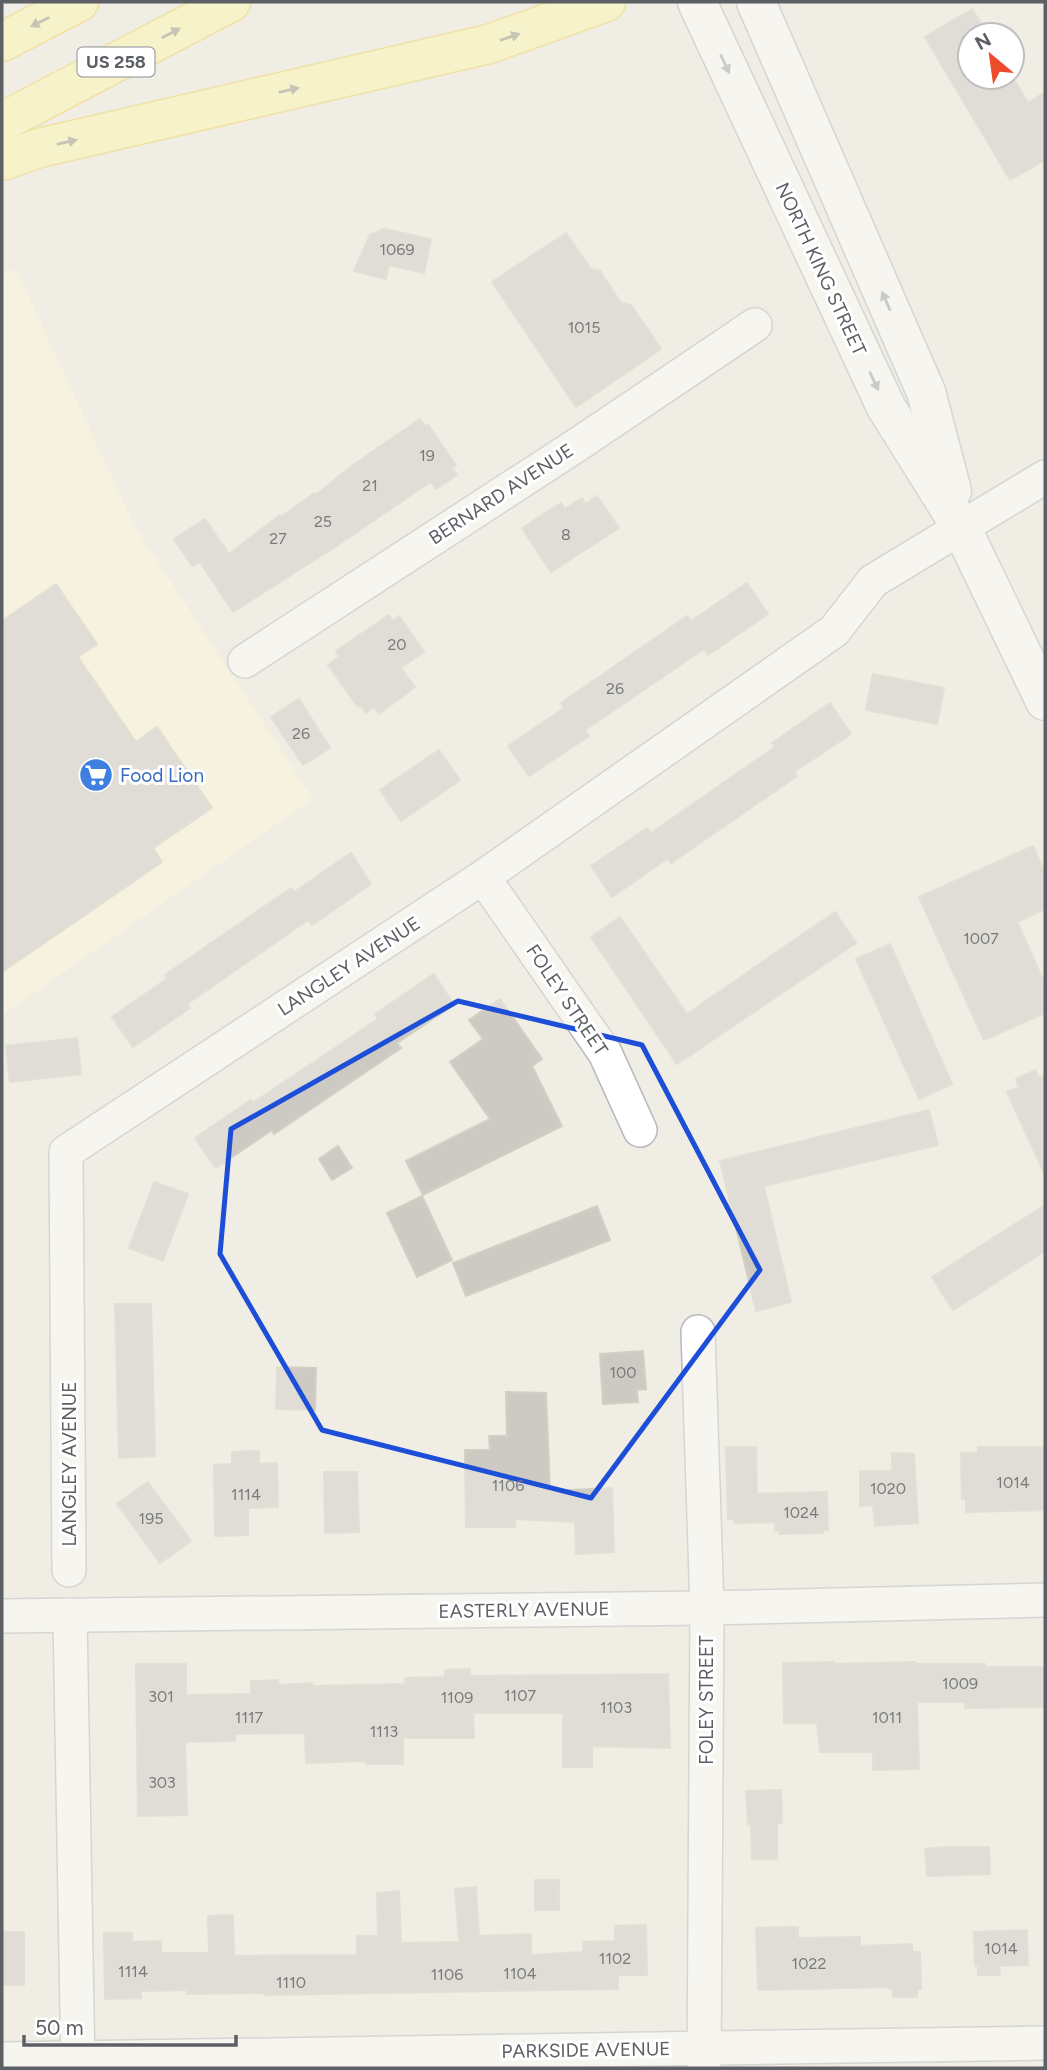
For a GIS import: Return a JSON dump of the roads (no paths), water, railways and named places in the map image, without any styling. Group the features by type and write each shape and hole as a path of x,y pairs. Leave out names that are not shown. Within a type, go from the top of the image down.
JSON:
{"main road":[{"path":"2,42 79,2"},
{"name":"US 258","path":"2,122 231,2"},
{"path":"2,161 39,148 489,44 607,2"},
{"name":"NORTH KING STREET","path":"696,2 886,407 961,527 1045,701"},
{"name":"NORTH KING STREET","path":"756,2 926,391 961,527"}],"street":[{"name":"BERNARD AVENUE","path":"245,661 580,443 755,325"},
{"name":"LANGLEY AVENUE","path":"69,1570 66,1152 484,877 834,631 873,581 1045,477"},
{"name":"FOLEY STREET","path":"484,877 605,1053 640,1130"},
{"name":"FOLEY STREET","path":"698,1332 707,1608 704,2058"},
{"name":"EASTERLY AVENUE","path":"2,1616 707,1608 1045,1600"},
{"path":"70,1615 78,2063"},
{"name":"PARKSIDE AVENUE","path":"2,2059 78,2063 704,2058 1045,2043"}],"place":[{"name":"Food Lion","path":"96,775"}]}
